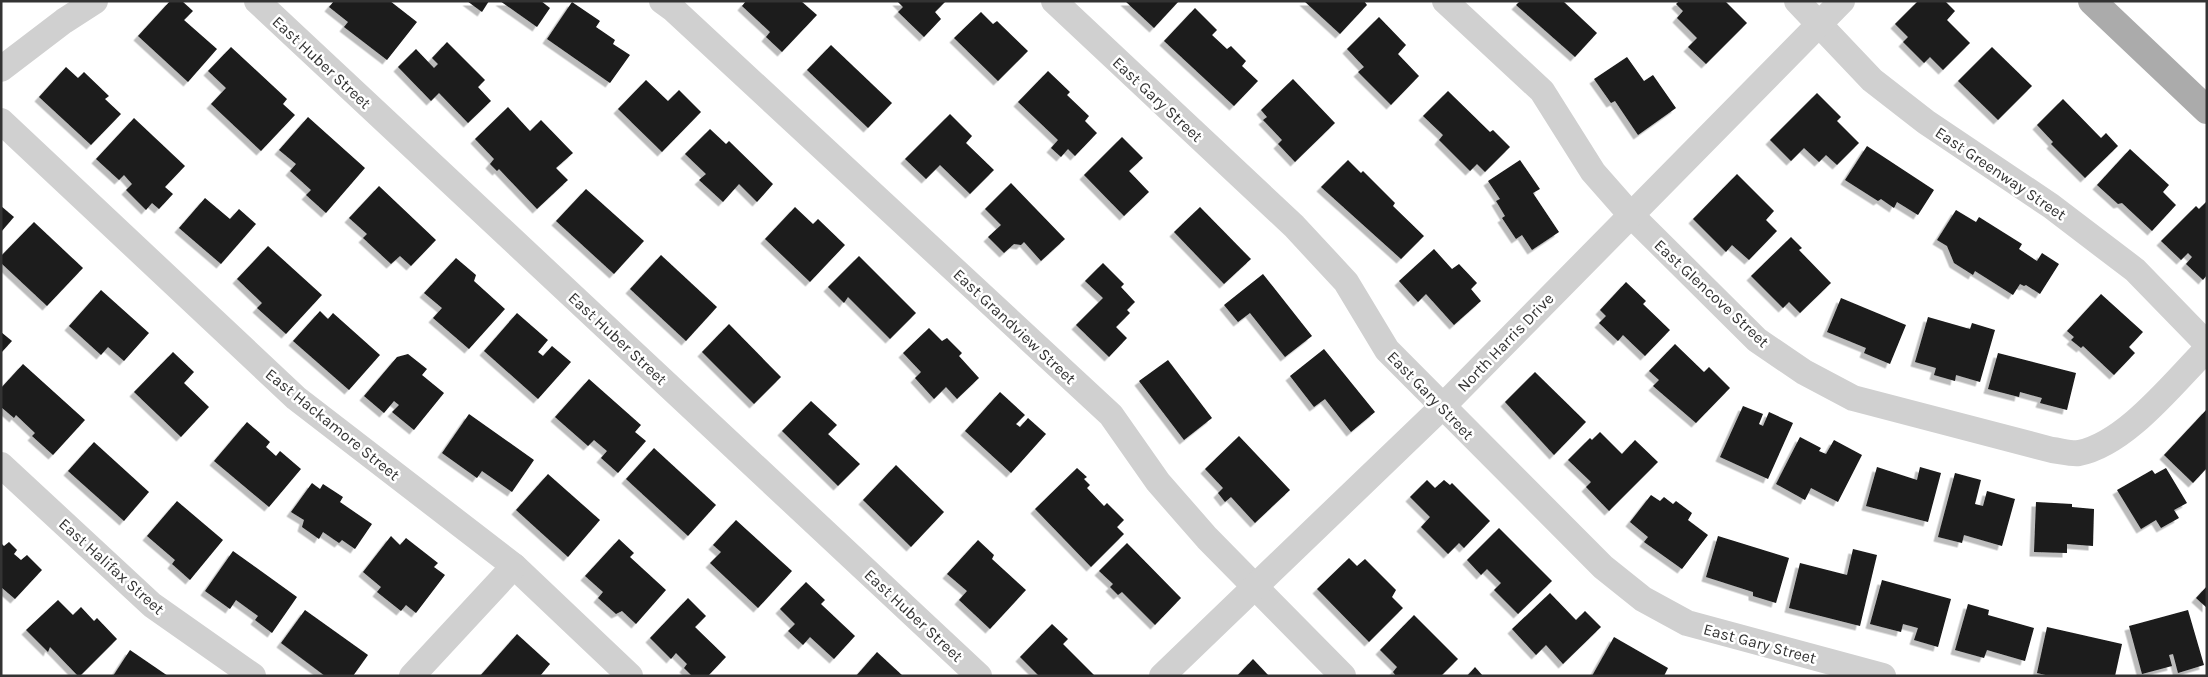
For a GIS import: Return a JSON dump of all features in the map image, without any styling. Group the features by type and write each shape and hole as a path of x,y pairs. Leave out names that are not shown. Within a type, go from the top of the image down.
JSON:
{"main road":[{"path":"2092,1 2207,110"}],"street":[{"path":"1,69 64,21 95,1"},
{"name":"East Huber Street","path":"257,1 979,676"},
{"name":"East Grandview Street","path":"662,1 681,16 1111,415 1158,482 1207,538 1256,585 1343,676"},
{"name":"East Gary Street","path":"1054,1 1294,226 1346,282 1387,350 1603,567 1643,599 1687,623 1883,676"},
{"name":"East Glencove Street","path":"1445,1 1542,91 1593,172 1630,214 1757,340 1804,372 1853,398 2052,450 2078,453 2103,445 2126,431 2207,349"},
{"name":"East Greenway Street","path":"1797,1 1880,86 1926,122 2051,206 2135,270 2207,344"},
{"name":"North Harris Drive","path":"1162,676 1442,407 1630,214 1842,1"},
{"name":"East Hackamore Street","path":"1,121 296,398 514,566 630,676"},
{"name":"East Halifax Street","path":"1,465 152,605 253,676"},
{"path":"412,676 514,566"}],"building":[{"path":"170,1 182,1 193,11 184,20 217,49 188,82 138,36"},
{"path":"334,1 390,1 417,22 387,60 344,27 348,22 329,7"},
{"path":"467,1 489,1 482,12"},
{"path":"500,1 541,1 550,8 537,27"},
{"path":"746,1 801,1 817,15 782,52 766,37 770,32 742,6"},
{"path":"897,1 946,1 935,12 941,19 924,37 898,12 903,7"},
{"path":"1125,1 1179,1 1154,28"},
{"path":"1304,1 1364,1 1367,5 1340,34"},
{"path":"1520,1 1563,1 1597,33 1575,57 1516,5"},
{"path":"1679,1 1725,1 1747,23 1706,64 1688,47 1697,38 1677,18 1683,11 1676,4"},
{"path":"1918,1 1945,1 1955,11 1947,20 1970,43 1943,70 1930,57 1924,63 1903,42 1908,37 1895,24"},
{"path":"572,2 600,21 596,27 615,40 613,44 630,55 610,83 547,39"},
{"path":"1195,8 1217,30 1212,35 1227,49 1231,46 1246,61 1242,66 1258,81 1234,106 1164,41"},
{"path":"981,12 993,24 997,21 1028,51 998,81 954,38"},
{"path":"1379,17 1406,45 1398,54 1419,76 1391,105 1358,72 1364,67 1347,49"},
{"path":"447,42 485,80 478,87 491,101 468,123 439,93 431,101 398,67 416,49 434,68 438,64 432,58"},
{"path":"831,45 892,103 868,128 807,70"},
{"path":"231,47 287,99 283,104 295,115 261,151 211,104 226,88 208,71"},
{"path":"1992,47 2032,86 1998,120 1958,81"},
{"path":"1627,57 1644,81 1653,75 1676,108 1638,135 1615,101 1611,103 1594,79"},
{"path":"66,67 78,78 84,72 109,96 105,99 121,114 91,145 39,97"},
{"path":"1048,71 1070,92 1067,95 1089,116 1085,121 1097,133 1075,156 1068,149 1061,157 1051,148 1058,140 1018,102"},
{"path":"1293,79 1335,123 1295,162 1278,144 1282,140 1263,120 1267,117 1261,110"},
{"path":"646,80 668,101 679,90 701,112 662,152 618,109"},
{"path":"1448,91 1490,132 1493,130 1510,147 1485,172 1477,164 1470,171 1439,140 1443,135 1423,116"},
{"path":"1817,93 1841,117 1837,121 1859,143 1837,165 1826,155 1819,162 1804,148 1791,161 1770,140"},
{"path":"2063,99 2101,138 2106,133 2118,146 2085,178 2051,144 2053,142 2037,125"},
{"path":"508,107 530,131 541,120 573,153 556,168 568,180 537,209 499,169 497,171 490,164 494,159 475,139"},
{"path":"950,114 972,136 966,143 994,170 970,194 940,165 926,179 905,159"},
{"path":"308,117 365,168 326,213 306,195 311,190 290,171 296,164 279,150"},
{"path":"134,118 185,166 165,187 173,194 159,209 152,203 146,210 126,190 132,184 124,175 119,180 96,159"},
{"path":"710,129 726,144 729,141 773,184 757,202 739,184 723,202 699,180 706,174 685,154"},
{"path":"1122,137 1143,158 1129,171 1149,192 1124,216 1084,175"},
{"path":"1867,146 1934,190 1918,215 1897,202 1894,208 1881,199 1878,201 1845,180"},
{"path":"2130,149 2169,185 2163,192 2176,205 2152,231 2122,203 2118,204 2097,185"},
{"path":"1348,160 1361,173 1363,171 1395,203 1393,206 1424,236 1401,259 1321,187"},
{"path":"1520,160 1540,189 1533,193 1559,232 1532,250 1522,235 1516,239 1502,218 1505,216 1496,201 1500,199 1488,181"},
{"path":"1737,174 1774,211 1766,220 1777,231 1749,260 1732,245 1726,252 1693,219"},
{"path":"1011,183 1065,239 1041,261 1024,242 1021,245 1014,244 1004,253 988,237 1001,225 985,209"},
{"path":"379,186 436,240 411,266 400,256 391,264 363,238 367,234 349,218"},
{"path":"586,189 644,241 614,274 556,221"},
{"path":"205,198 230,219 239,209 256,224 221,264 179,228"},
{"path":"2207,201 2207,275 2203,280 2186,264 2192,257 2188,253 2181,260 2161,241 2196,206 2199,209"},
{"path":"1,206 14,217 1,232"},
{"path":"795,207 813,224 818,219 845,245 810,282 765,239"},
{"path":"1200,207 1251,259 1224,284 1174,232"},
{"path":"1956,210 1976,222 1979,217 2022,244 2019,249 2037,261 2042,253 2059,264 2040,294 2026,285 2020,284 2013,295 1975,271 1973,275 1954,263 1947,246 1937,240"},
{"path":"34,222 83,268 47,306 1,263 1,256"},
{"path":"1791,237 1802,248 1799,250 1831,283 1800,313 1789,302 1783,308 1751,276"},
{"path":"268,246 322,295 286,334 257,308 262,303 237,279"},
{"path":"1434,249 1452,269 1459,264 1477,283 1471,289 1481,301 1454,325 1426,294 1418,302 1399,281"},
{"path":"661,255 717,307 686,341 630,289"},
{"path":"859,256 916,313 890,339 848,297 844,303 828,287"},
{"path":"456,258 476,275 474,281 505,309 469,349 433,318 442,308 424,293"},
{"path":"1103,263 1124,284 1121,287 1135,302 1127,310 1130,313 1116,327 1127,338 1109,357 1076,325 1103,298 1085,281"},
{"path":"1263,274 1312,336 1285,357 1250,313 1238,322 1224,305"},
{"path":"1626,282 1646,301 1643,304 1670,330 1645,356 1623,335 1618,341 1599,323 1606,316 1600,310"},
{"path":"101,290 149,333 124,361 108,347 101,355 69,326"},
{"path":"2101,294 2143,332 2129,347 2135,353 2114,375 2083,346 2081,348 2071,340 2074,337 2067,331"},
{"path":"1841,298 1906,325 1890,364 1864,353 1866,348 1827,332"},
{"path":"320,311 328,319 333,313 380,355 349,390 293,341"},
{"path":"517,313 548,340 538,352 543,356 552,346 571,362 538,399 484,351"},
{"path":"1928,317 1970,329 1972,323 1995,330 1980,382 1956,375 1955,381 1934,375 1936,368 1915,362"},
{"path":"729,324 781,377 754,404 702,352"},
{"path":"929,328 942,341 947,338 962,353 959,356 979,378 957,399 946,387 934,399 915,378 921,372 903,353"},
{"path":"1,332 12,341 1,353"},
{"path":"1675,344 1704,372 1709,367 1730,388 1696,423 1653,386 1659,380 1649,371"},
{"path":"1324,349 1375,412 1351,432 1325,399 1314,407 1290,376"},
{"path":"173,352 194,372 184,383 209,407 181,437 134,392"},
{"path":"1998,353 2076,373 2067,410 2040,403 2042,398 2020,392 2019,397 1988,389"},
{"path":"408,354 427,369 422,375 444,393 414,430 392,412 399,405 394,401 384,413 364,396 397,357"},
{"path":"1168,360 1212,418 1184,440 1139,381"},
{"path":"23,364 85,420 53,455 32,436 35,433 16,415 14,418 1,407 1,388"},
{"path":"1535,372 1586,422 1554,455 1505,402"},
{"path":"589,379 641,425 635,432 646,441 618,473 601,458 607,451 594,440 588,446 555,417"},
{"path":"1000,392 1025,415 1016,424 1020,427 1028,418 1046,434 1011,473 965,431"},
{"path":"811,401 837,425 828,434 860,464 838,486 782,431"},
{"path":"1743,406 1763,414 1759,424 1763,426 1769,412 1793,423 1768,479 1720,457"},
{"path":"2207,409 2207,468 2193,483 2164,455"},
{"path":"469,414 534,460 512,492 482,471 477,478 442,453"},
{"path":"247,422 270,442 266,447 276,456 280,451 301,469 269,507 214,461"},
{"path":"1600,432 1622,454 1635,440 1658,462 1609,511 1586,487 1591,482 1568,460 1590,438 1592,440"},
{"path":"1239,436 1290,490 1255,523 1231,497 1225,502 1218,493 1223,488 1205,469"},
{"path":"1800,437 1821,448 1819,451 1826,454 1834,440 1862,455 1838,502 1811,488 1805,500 1776,484"},
{"path":"94,442 149,492 124,521 68,471"},
{"path":"654,448 716,505 688,536 626,479"},
{"path":"896,465 944,512 911,547 863,500"},
{"path":"1877,467 1917,480 1920,467 1941,473 1928,522 1866,506"},
{"path":"1077,468 1087,477 1084,479 1090,485 1087,488 1104,506 1107,503 1124,520 1117,527 1124,534 1091,567 1035,509"},
{"path":"2166,468 2187,503 2174,510 2179,518 2161,528 2156,520 2141,529 2117,490 2152,470 2155,474"},
{"path":"1955,473 1981,480 1975,504 1983,506 1987,491 2015,499 2002,546 1964,535 1962,543 1938,537"},
{"path":"548,474 600,520 568,557 516,510"},
{"path":"1427,480 1435,488 1444,480 1450,485 1452,483 1490,521 1464,548 1459,543 1448,554 1421,527 1430,517 1410,497"},
{"path":"312,483 320,489 323,484 343,497 340,502 372,524 355,549 342,540 339,543 323,532 319,539 302,527 304,520 291,512"},
{"path":"1651,495 1660,501 1664,497 1673,504 1676,501 1692,513 1688,520 1708,535 1682,569 1644,542 1648,537 1630,522"},
{"path":"177,501 223,540 190,580 172,564 175,560 147,536"},
{"path":"2036,502 2072,504 2072,507 2094,509 2093,546 2067,544 2067,553 2034,552"},
{"path":"736,520 792,571 758,608 710,563 721,552 713,545"},
{"path":"1499,528 1552,581 1518,614 1494,590 1501,583 1487,569 1481,575 1467,560"},
{"path":"391,536 400,545 406,538 438,563 434,567 445,575 416,613 406,605 401,611 377,592 381,587 363,572"},
{"path":"1718,536 1789,558 1776,603 1753,596 1753,592 1706,577"},
{"path":"619,539 634,553 630,557 666,590 636,624 622,611 616,614 598,598 603,592 585,576"},
{"path":"978,540 994,555 992,559 1026,590 990,629 959,600 967,591 947,574"},
{"path":"9,542 17,550 14,554 21,560 27,555 42,570 15,599 1,587 1,543 4,546"},
{"path":"1127,543 1181,598 1155,625 1122,592 1118,595 1110,587 1113,584 1099,571"},
{"path":"1853,549 1877,555 1860,626 1789,608 1800,563 1847,575"},
{"path":"233,551 297,597 272,633 255,620 258,616 236,600 230,609 205,591"},
{"path":"1349,558 1357,566 1365,559 1396,590 1392,597 1403,608 1369,642 1317,589"},
{"path":"1882,580 1951,599 1938,647 1914,640 1918,628 1903,624 1901,632 1870,624"},
{"path":"806,582 825,600 821,604 855,636 834,659 810,637 803,645 788,631 795,624 780,609"},
{"path":"2207,586 2207,608 2196,598"},
{"path":"1550,593 1576,620 1585,611 1601,627 1563,664 1546,645 1536,655 1512,629"},
{"path":"688,598 706,616 695,627 726,657 708,676 692,676 684,668 687,664 676,653 671,659 650,638"},
{"path":"58,600 73,615 81,607 94,621 97,618 117,639 80,676 50,647 48,652 26,630"},
{"path":"1968,604 1989,610 1988,615 2034,628 2025,661 1987,650 1984,658 1955,650"},
{"path":"305,610 368,655 353,676 325,676 281,643"},
{"path":"2188,610 2204,665 2178,673 2173,654 2169,655 2172,666 2142,674 2129,626"},
{"path":"1414,615 1458,659 1441,676 1396,676 1393,672 1397,667 1380,650"},
{"path":"1052,624 1068,639 1063,644 1095,676 1039,676 1020,657"},
{"path":"2047,627 2122,644 2115,676 2050,676 2037,673"},
{"path":"517,634 550,664 540,676 480,676"},
{"path":"1614,637 1668,668 1664,676 1592,676"},
{"path":"130,650 168,676 113,676"},
{"path":"877,652 903,676 856,676"},
{"path":"1253,659 1269,676 1237,676"},
{"path":"1475,667 1483,676 1467,676"}]}
